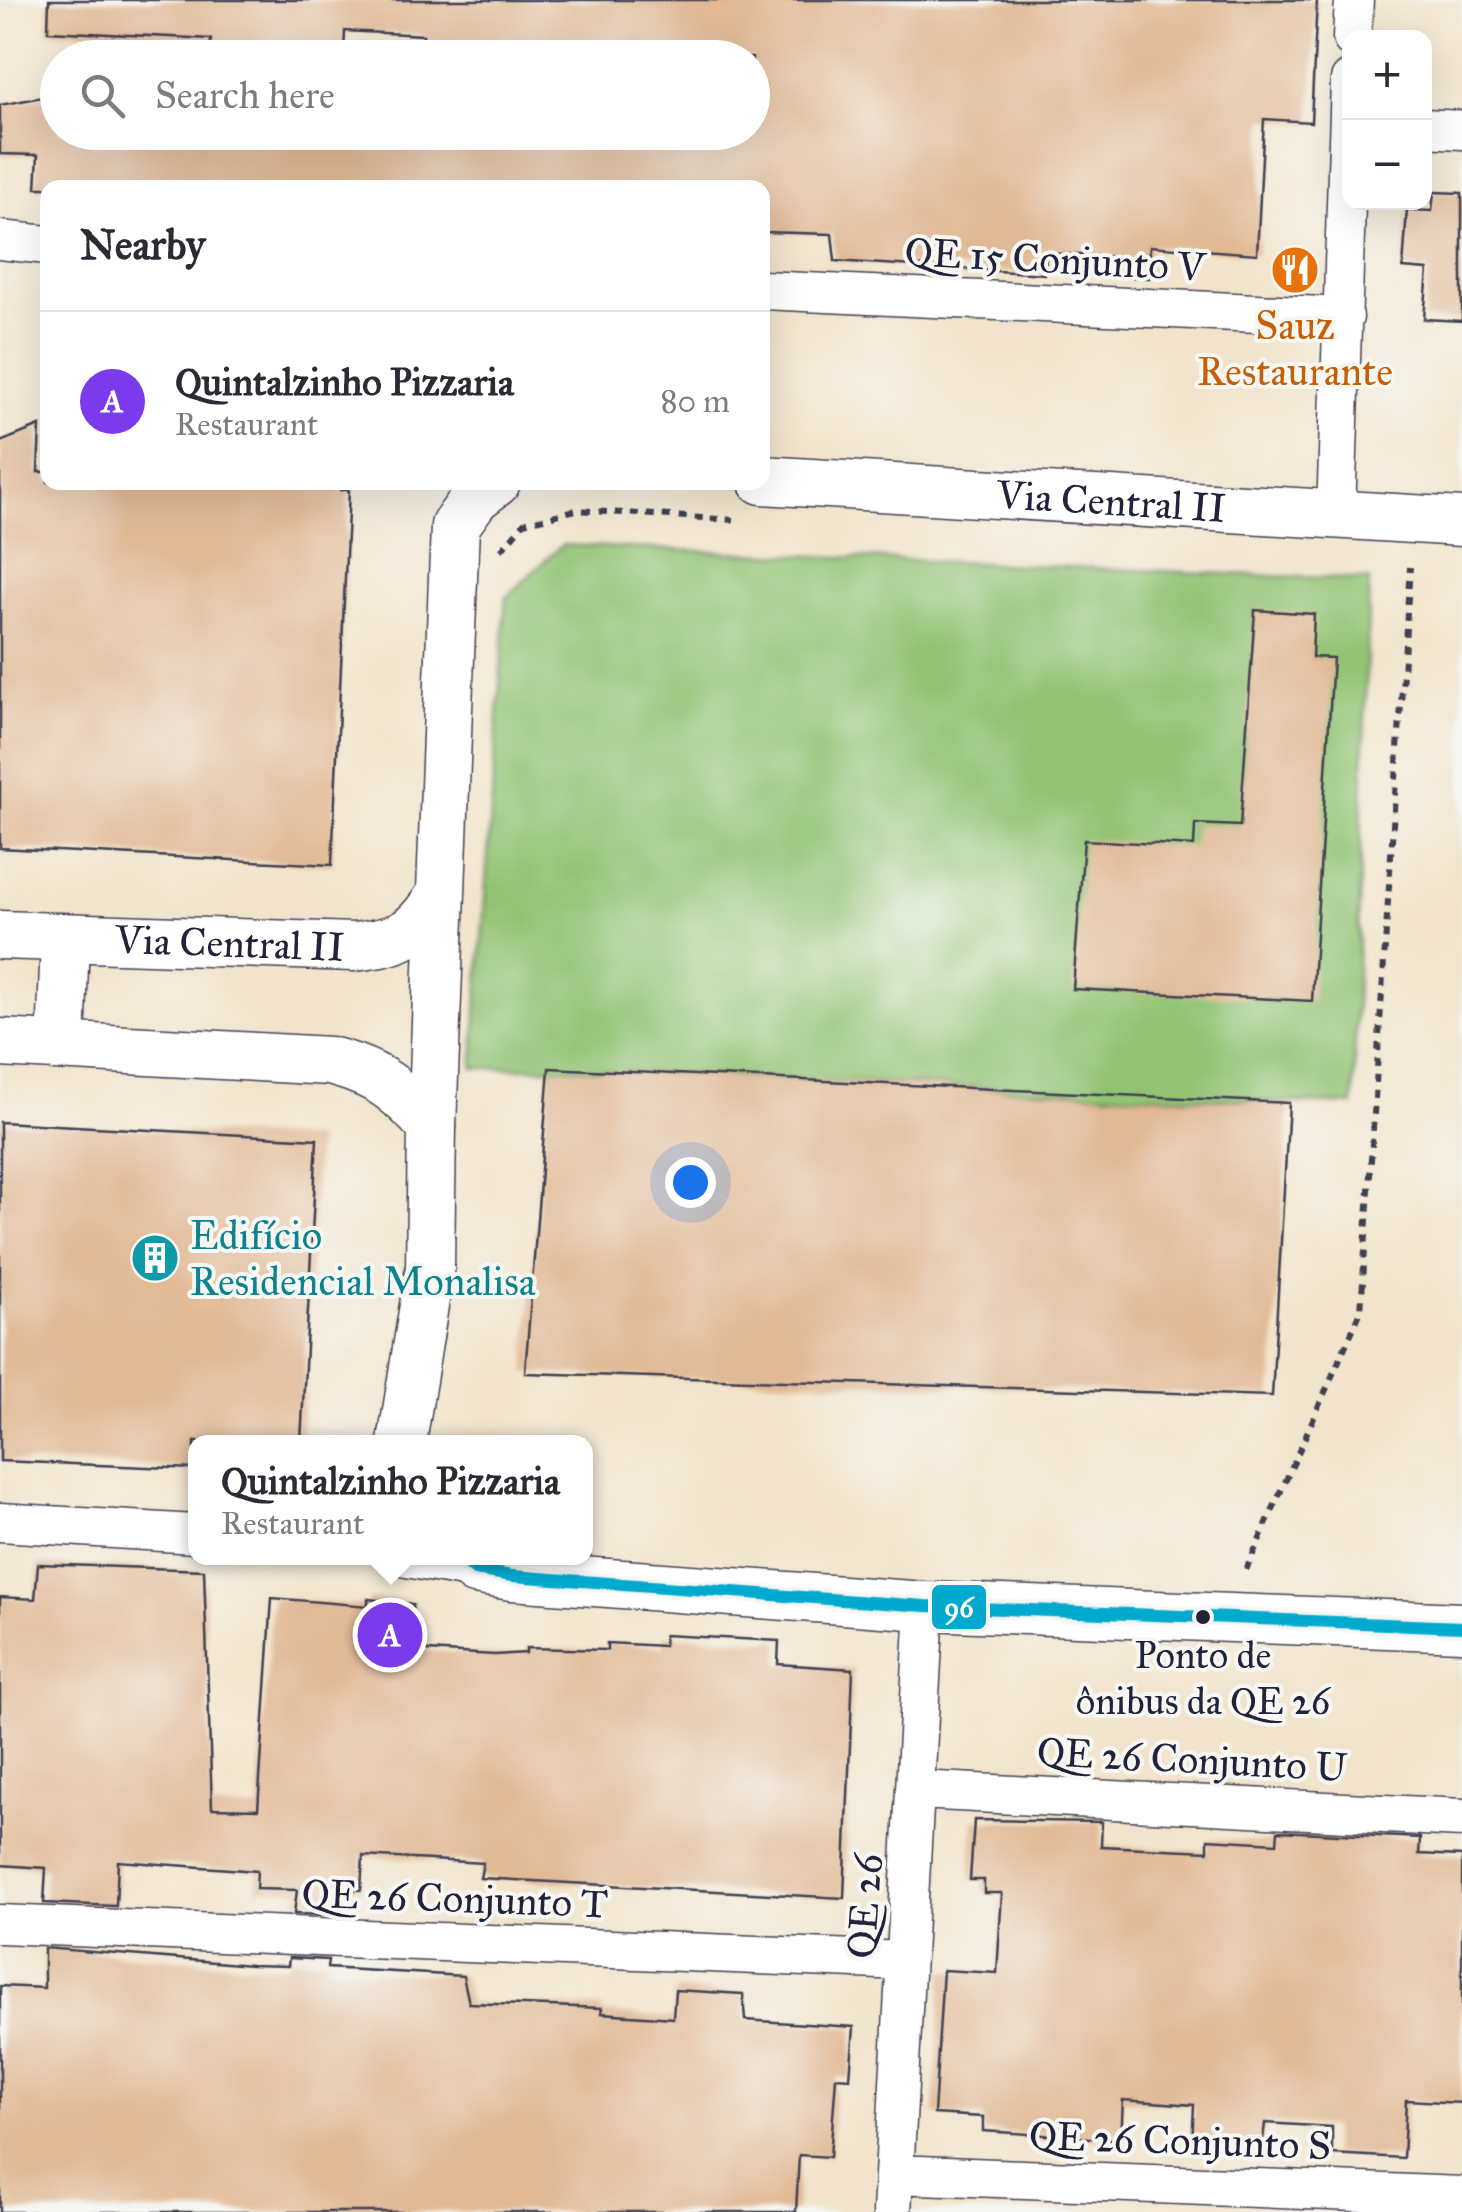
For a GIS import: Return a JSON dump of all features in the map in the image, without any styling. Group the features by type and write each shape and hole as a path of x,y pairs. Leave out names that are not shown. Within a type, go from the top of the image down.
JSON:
{"street":[{"path":"1352,30 1354,0"},
{"path":"1432,128 1462,130"},
{"path":"1336,515 1346,210"},
{"path":"0,240 40,244"},
{"name":"QE 15 Conjunto V","path":"770,290 1344,317"},
{"path":"403,1435 430,1268 439,897 455,526 484,490"},
{"name":"Via Central II","path":"756,501 1336,515 1462,522"},
{"name":"Via Central II","path":"0,935 354,948 399,941 424,921 439,897"},
{"path":"61,1046 65,938"},
{"path":"0,1043 330,1061 362,1069 397,1087 432,1127"},
{"path":"0,1522 188,1534"},
{"path":"479,1565 924,1606 1462,1628"},
{"name":"QE 26","path":"892,2212 918,1790 924,1606"},
{"name":"QE 26 Conjunto U","path":"918,1790 1462,1818"},
{"name":"QE 26 Conjunto T","path":"0,1924 906,1961"},
{"name":"QE 26 Conjunto S","path":"894,2174 1462,2196"}],"path":[{"path":"492,560 524,522 576,510 756,501"},
{"path":"1246,1570 1361,1311 1410,566"}],"green space":[{"path":"562,545 1369,580 1353,1105 549,1068 473,1068 506,597"}],"building":[{"path":"49,0 1317,0 1311,122 1264,119 1257,254 1150,246 1149,278 1115,276 1113,257 1047,253 1044,274 835,261 832,234 770,232 770,180 40,180 40,188 36,188 38,155 0,154 0,105 40,97 40,150 770,150 770,40 423,40 423,35 345,31 345,40 211,40 48,31"},
{"path":"1434,192 1462,193 1462,321 1424,319 1428,270 1403,268 1407,210 1432,211"},
{"path":"40,426 40,490 349,490 332,865 0,848 0,442"},
{"path":"1255,610 1314,614 1312,657 1333,658 1312,1001 1073,989 1084,840 1194,846 1195,824 1240,826"},
{"path":"549,1068 1289,1103 1272,1396 525,1373"},
{"name":"Edifício Residencial Monalisa","path":"0,1122 317,1139 301,1435 188,1435 188,1469 0,1461"},
{"path":"38,1564 204,1570 212,1808 258,1809 272,1598 368,1606 368,1599 413,1604 411,1650 495,1655 526,1653 526,1648 607,1650 607,1643 664,1646 664,1635 779,1641 778,1664 853,1669 844,1898 480,1878 483,1863 363,1856 361,1890 331,1888 330,1915 294,1914 297,1890 256,1889 257,1871 118,1861 116,1906 44,1903 46,1868 0,1865 0,1597 35,1599"},
{"path":"974,1820 1102,1822 1101,1846 1208,1851 1208,1839 1277,1843 1278,1831 1420,1838 1419,1854 1462,1856 1462,2103 1406,2100 1403,2158 1332,2154 1332,2127 1265,2123 1262,2149 1192,2145 1194,2105 1123,2100 1121,2140 983,2131 983,2117 934,2114 943,1970 997,1973 1002,1893 984,1893 984,1880 970,1880"},
{"path":"44,1948 251,1965 288,1966 289,1958 328,1960 327,1968 463,1976 469,2003 602,2008 601,2013 673,2018 675,1990 743,1994 745,2020 854,2027 850,2078 836,2077 830,2157 799,2155 796,2212 0,2212 0,1986 44,1988"}],"transit line":[{"name":"96","path":"470,1565 475,1570 512,1576 925,1606 1462,1627"}],"place":[{"name":"Sauz Restaurante","path":"1295,270"},
{"name":"Edifício Residencial Monalisa","path":"155,1258"},
{"name":"Ponto de ônibus da QE 26","path":"1203,1617"},
{"name":"Quintalzinho Pizzaria","path":"390,1635"}]}
